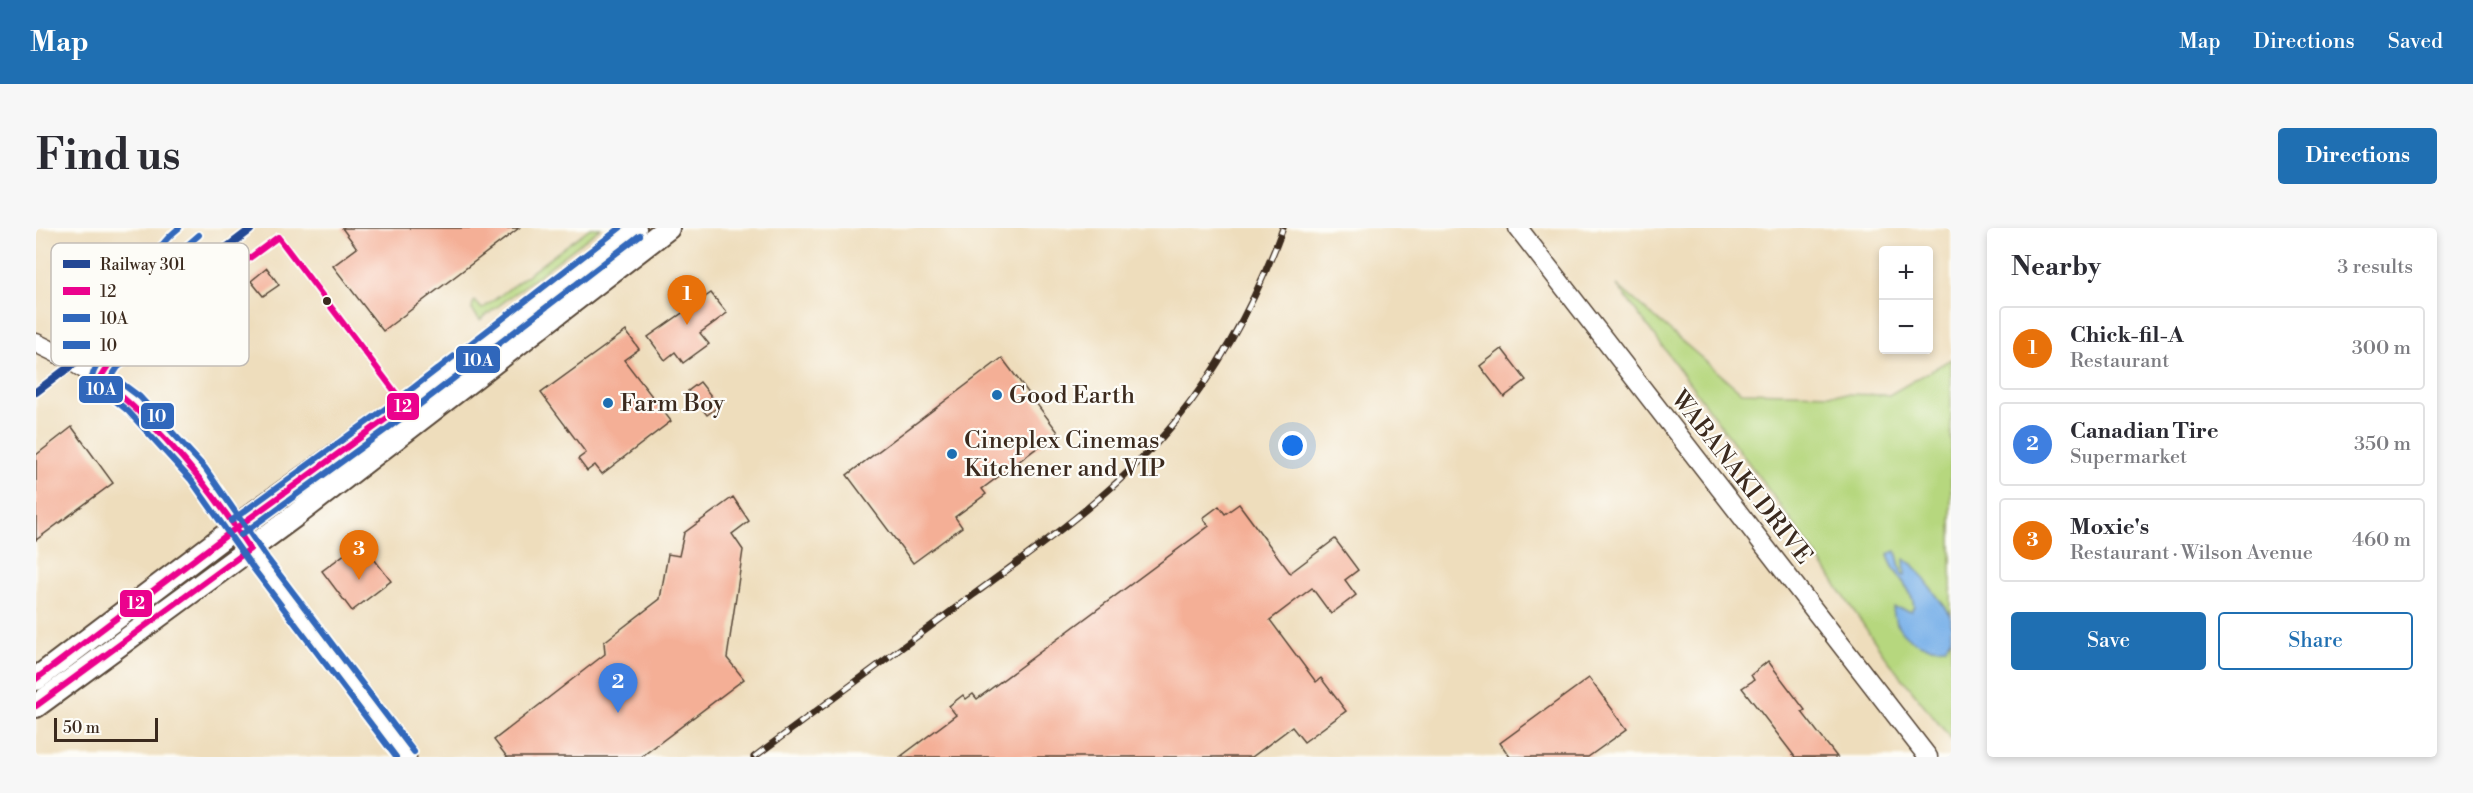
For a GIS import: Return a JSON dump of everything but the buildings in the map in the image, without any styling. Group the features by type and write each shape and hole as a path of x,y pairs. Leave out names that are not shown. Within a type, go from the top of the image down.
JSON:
{"main road":[{"path":"36,679 236,528 405,405 635,228"},
{"path":"36,706 543,327 668,228"}],"street":[{"name":"WABANAKI DRIVE","path":"1518,228 1928,757"},
{"path":"36,343 51,350"},
{"path":"81,366 134,404 198,474 249,549 407,757"}],"green space":[{"path":"590,228 601,228 480,320 472,310 475,301 482,309"},
{"path":"1617,285 1741,392 1889,395 1951,359 1951,615 1913,564 1905,576 1902,575 1896,551 1888,555 1893,568 1910,593 1914,606 1911,611 1945,647 1951,638 1951,739 1884,655 1807,542"}],"water":[{"path":"1896,551 1902,575 1905,576 1904,559 1913,564 1951,615 1951,638 1945,647 1917,643 1903,633 1898,625 1893,607 1911,611 1914,606 1910,592 1890,561 1888,554"}],"railway":[{"path":"754,757 1053,535 1130,470 1176,421 1224,353 1262,280 1283,228"}],"rail line":[{"name":"301","path":"233,243 250,230"},
{"name":"301","path":"36,392 70,366"}],"transit line":[{"name":"10A","path":"164,243 179,228"},
{"name":"10","path":"231,521 400,398 620,228"},
{"name":"10","path":"190,243 199,235"},
{"name":"10A","path":"241,535 410,412 640,235"},
{"name":"12","path":"108,366 100,378 120,394 174,448 236,528 405,405 278,237"},
{"name":"12","path":"249,259 278,237"},
{"name":"10A","path":"98,366 92,382 128,411 191,480 253,568 396,757"},
{"name":"10","path":"119,366 112,376 140,397 205,468 267,558 414,752"},
{"name":"12","path":"36,679 236,528"},
{"name":"12","path":"36,706 250,549 236,528"}],"place":[{"name":"Chick-fil-A","path":"687,325"},
{"name":"Good Earth","path":"997,395"},
{"name":"Farm Boy","path":"608,403"},
{"name":"Cineplex Cinemas Kitchener and VIP","path":"952,454"},
{"name":"Moxie's","path":"359,580"},
{"name":"Canadian Tire","path":"618,713"}]}
